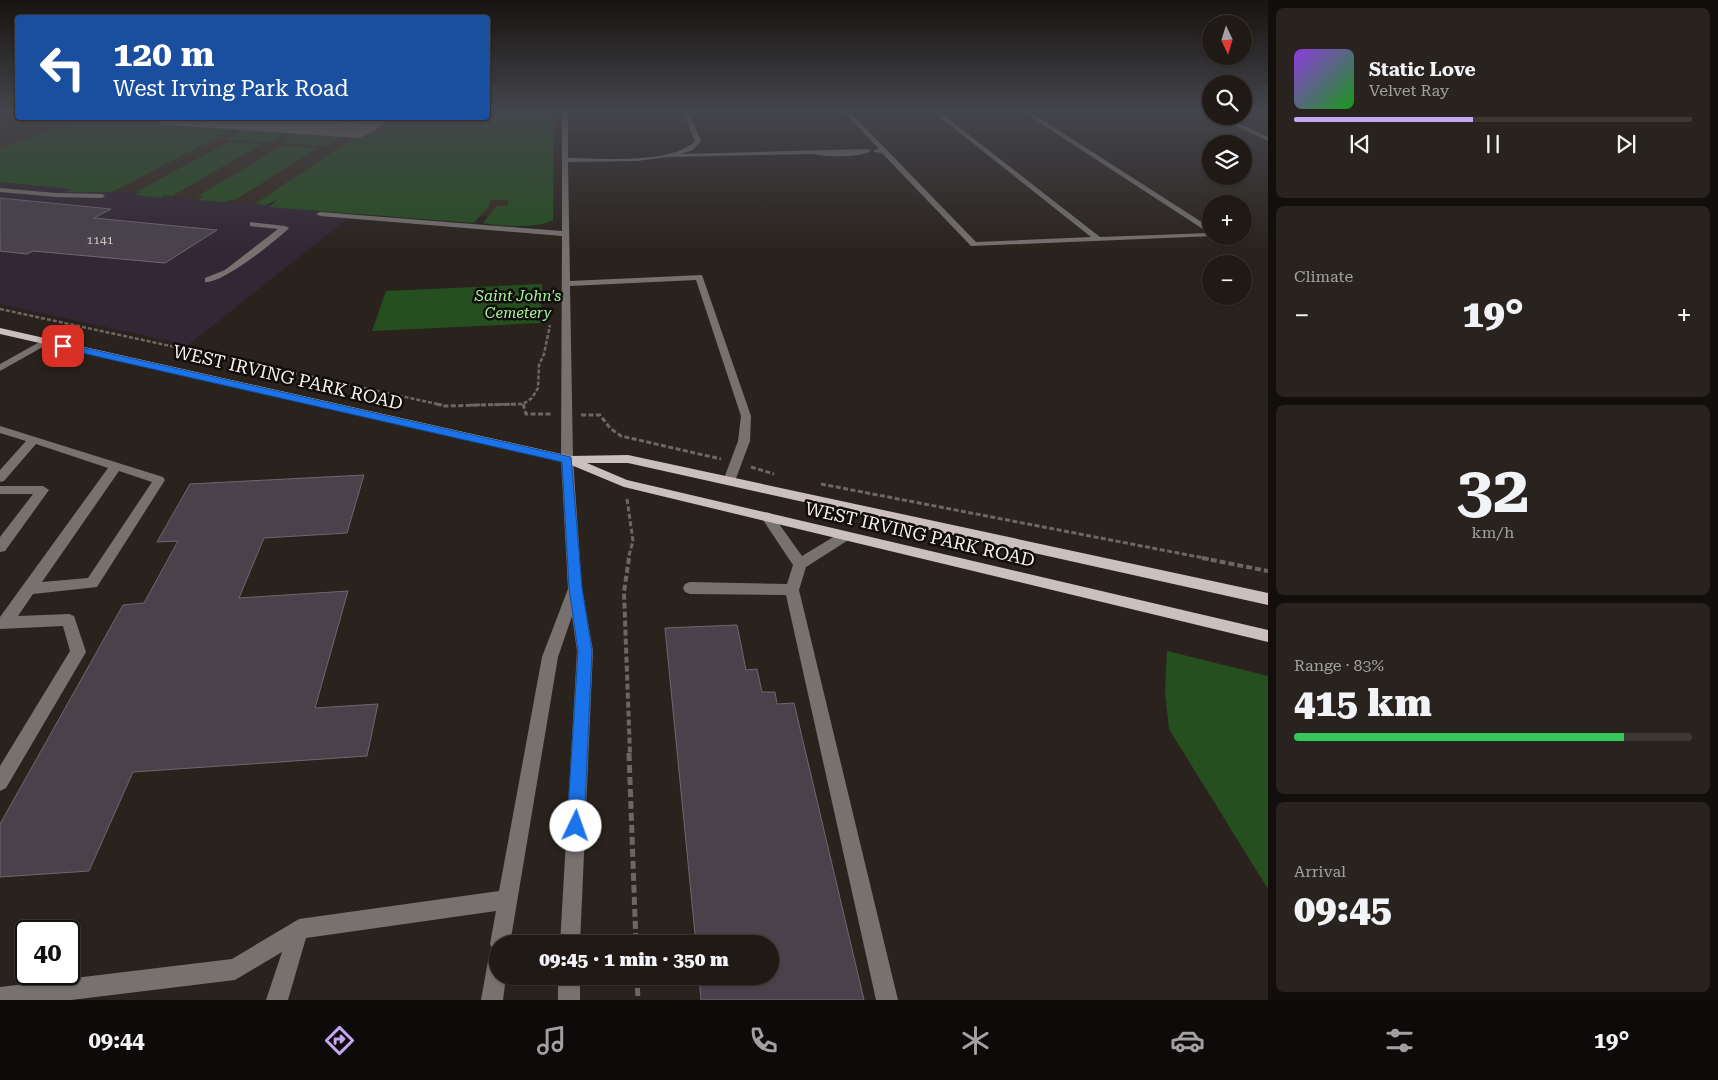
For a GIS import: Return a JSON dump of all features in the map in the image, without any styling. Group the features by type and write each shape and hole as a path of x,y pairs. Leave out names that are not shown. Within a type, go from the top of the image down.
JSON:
{"main road":[{"name":"WEST IRVING PARK ROAD","path":"0,331 567,460 624,483 1268,636"},
{"name":"WEST IRVING PARK ROAD","path":"567,460 628,459 1268,599"}],"street":[{"path":"565,157 567,460 575,588 585,651 570,935"},
{"path":"565,160 653,157"},
{"path":"889,157 974,244 1202,233"},
{"path":"993,157 1098,239"},
{"path":"1094,157 1202,227"},
{"path":"0,190 56,195 102,196"},
{"path":"320,214 566,234"},
{"path":"208,280 228,272 285,228 253,224"},
{"path":"566,284 699,277 746,416 744,441 738,463 729,481"},
{"path":"0,368 45,342"},
{"path":"0,429 159,480 92,584 29,589"},
{"path":"0,478 33,440"},
{"path":"3,623 116,466"},
{"path":"0,490 43,490 0,547"},
{"path":"767,517 800,564"},
{"path":"845,536 800,564 792,590 887,1000"},
{"path":"501,935 550,657 575,588"},
{"path":"690,588 792,590"},
{"path":"0,782 78,652 69,620 3,623"},
{"path":"0,998 235,969 299,929 506,900"},
{"path":"277,1000 299,929"},
{"path":"492,1000 494,985"},
{"path":"569,985 569,1000"}],"path":[{"path":"0,309 445,406 524,404 532,398 538,388 539,365 544,354 551,318"},
{"path":"524,404 526,414"},
{"path":"600,415 610,428 621,436 738,463 781,476"},
{"path":"814,483 1268,571"},
{"path":"632,528 633,541 627,564 624,592 636,935"},
{"path":"638,985 638,1000"}],"shaded area":[{"path":"0,157 507,157 532,220 275,200 266,205 0,182"},
{"path":"0,182 356,212 188,345 0,304"}],"green space":[{"path":"0,157 180,157 112,192 66,192 72,189 0,182"},
{"path":"201,157 240,157 172,196 165,195 161,198 135,195 140,192 136,192"},
{"path":"264,157 303,157 235,200 224,202 198,200 203,197 198,196"},
{"path":"325,157 554,157 553,220 538,225 509,226 483,223 496,206 507,206 509,200 490,200 489,206 474,223 269,207 277,200 266,205 255,204"},
{"name":"Saint John's Cemetery","path":"542,284 541,323 372,331 386,291"},
{"path":"1167,651 1268,676 1268,889 1169,729 1165,692"}],"building":[{"path":"0,198 111,209 94,218 217,230 165,263 33,251 27,254 0,251"},
{"path":"364,475 347,533 264,538 239,598 348,591 315,708 378,704 367,756 133,772 89,871 0,877 0,824 123,605 144,603 178,541 157,542 190,484"},
{"path":"737,625 746,670 757,669 762,692 775,692 777,704 794,703 864,1000 701,1000 700,985 779,985 779,935 695,935 665,628"}],"route":[{"path":"63,346 567,460 575,588 585,651 576,826"}]}
